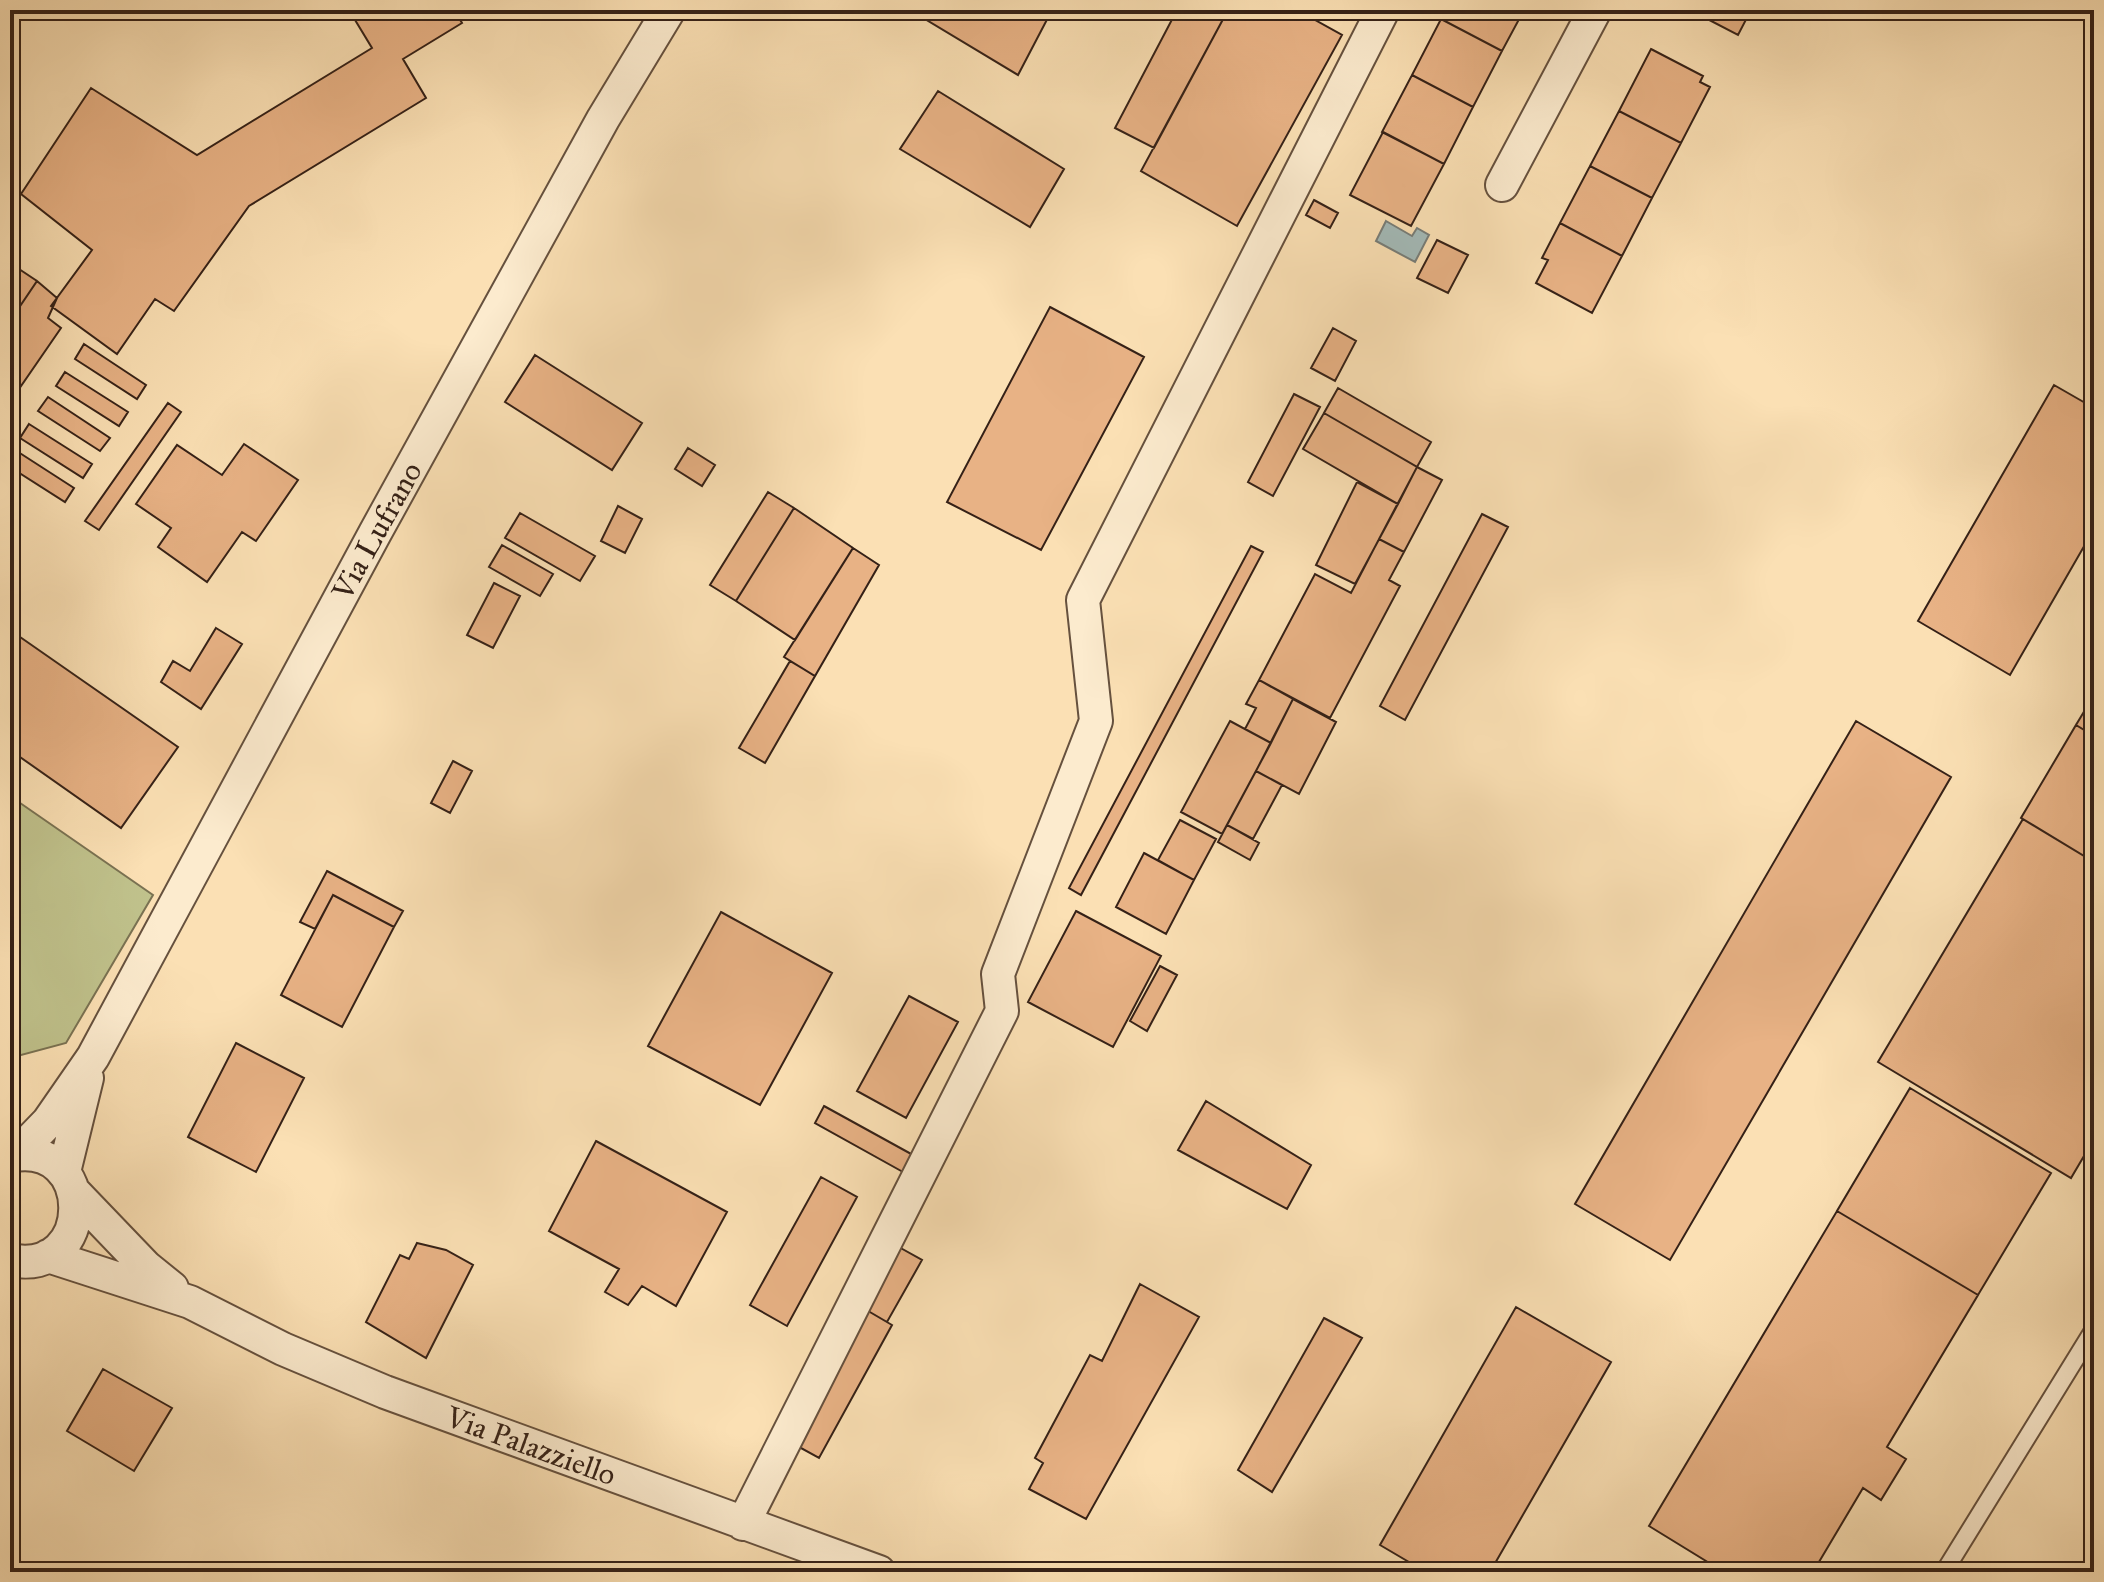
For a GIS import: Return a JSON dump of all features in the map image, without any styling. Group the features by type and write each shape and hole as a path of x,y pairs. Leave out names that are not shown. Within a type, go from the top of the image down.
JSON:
{"street":[{"name":"Via Lufrano","path":"13,1155 48,1122 93,1057 603,119 669,10"},
{"path":"743,1524 1002,1011 998,974 1096,721 1083,600 1383,10"},
{"path":"1502,185 1595,10"},
{"name":"Via Lufrano","path":"22,1262 63,1245 73,1229 77,1211 69,1182 93,1057"},
{"path":"13,1155 50,1161 69,1182"},
{"name":"Via Palazziello","path":"69,1182 146,1267 190,1302 283,1349 385,1392 743,1524 793,1559 879,1572"},
{"name":"Via Palazziello","path":"22,1262 190,1302"}],"lane":[{"path":"1944,1572 2094,1329"}],"green space":[{"path":"10,796 153,895 66,1043 10,1058"}],"water":[{"path":"1386,221 1412,236 1417,228 1429,235 1415,262 1376,241"}],"building":[{"path":"349,10 454,10 462,23 403,59 426,98 249,206 174,311 155,299 117,354 51,306 92,250 21,194 91,88 197,155 372,48"},
{"path":"910,10 1052,10 1018,75"},
{"path":"1177,10 1228,10 1154,148 1115,128"},
{"path":"1228,10 1297,10 1342,35 1237,226 1141,171"},
{"path":"1446,10 1524,10 1502,51 1441,19"},
{"path":"1690,10 1751,10 1738,35"},
{"path":"1441,19 1502,51 1473,107 1412,75"},
{"path":"1651,49 1703,76 1700,82 1710,87 1681,143 1619,111"},
{"path":"1412,75 1473,107 1444,164 1382,132"},
{"path":"938,91 1064,169 1030,227 900,149"},
{"path":"1619,111 1681,143 1652,198 1590,166"},
{"path":"1383,132 1444,164 1411,226 1350,195"},
{"path":"1590,166 1652,198 1622,256 1560,223"},
{"path":"1314,200 1338,213 1330,228 1306,215"},
{"path":"1560,223 1622,256 1592,313 1536,283 1548,260 1542,258"},
{"path":"1437,240 1468,255 1448,293 1417,278"},
{"path":"10,263 37,281 10,321"},
{"path":"37,281 57,298 48,318 61,328 10,402 10,321"},
{"path":"1050,307 1144,357 1041,550 947,502"},
{"path":"1333,328 1356,341 1335,381 1311,368"},
{"path":"84,344 146,385 137,399 75,359"},
{"path":"535,355 642,423 612,470 505,402"},
{"path":"65,372 128,412 119,426 56,386"},
{"path":"2054,385 2094,408 2094,529 2010,675 1918,621"},
{"path":"1338,388 1431,442 1417,467 1324,413"},
{"path":"1294,394 1320,407 1273,496 1248,482"},
{"path":"48,397 110,438 100,451 38,411"},
{"path":"168,403 181,412 99,530 85,521"},
{"path":"1324,413 1417,467 1398,504 1303,449"},
{"path":"29,424 92,464 83,478 20,438"},
{"path":"244,444 298,480 256,541 242,532 207,582 158,547 171,528 136,504 177,445 222,475"},
{"path":"12,448 74,488 65,502 10,467"},
{"path":"688,448 715,465 702,486 675,469"},
{"path":"1417,467 1442,480 1404,552 1379,539"},
{"path":"1357,482 1398,504 1355,584 1316,565"},
{"path":"768,492 794,508 736,601 710,585"},
{"path":"618,506 642,519 625,553 601,541"},
{"path":"794,508 853,548 795,640 736,601"},
{"path":"520,513 595,556 580,581 505,538"},
{"path":"1482,514 1508,527 1405,720 1380,706"},
{"path":"1379,539 1404,552 1389,580 1400,586 1330,718 1259,680 1315,574 1351,593"},
{"path":"502,545 553,574 540,596 489,567"},
{"path":"1251,546 1263,552 1081,895 1069,888"},
{"path":"853,548 879,565 815,676 784,657"},
{"path":"494,583 520,596 493,648 467,635"},
{"path":"216,628 242,644 201,709 161,682 173,661 190,671"},
{"path":"10,630 178,747 121,828 10,750"},
{"path":"790,661 815,676 765,763 739,748"},
{"path":"1259,680 1293,699 1271,743 1245,729 1256,708 1246,704"},
{"path":"2094,695 2094,736 2076,725"},
{"path":"1293,699 1336,722 1299,794 1256,771"},
{"path":"1230,721 1271,743 1222,834 1181,812"},
{"path":"1856,721 1951,777 1670,1260 1575,1204"},
{"path":"2076,725 2094,736 2094,862 2021,818"},
{"path":"453,761 472,771 450,813 431,803"},
{"path":"1256,771 1282,785 1253,839 1227,825"},
{"path":"2023,819 2094,862 2094,1139 2071,1178 1878,1062"},
{"path":"1180,820 1216,839 1194,880 1158,860"},
{"path":"1227,825 1259,843 1250,860 1218,842"},
{"path":"1144,853 1194,880 1166,934 1116,907"},
{"path":"327,871 403,911 394,927 333,895 315,929 300,922"},
{"path":"333,895 394,927 342,1027 281,995"},
{"path":"1076,911 1161,956 1113,1047 1028,1002"},
{"path":"721,912 832,973 760,1105 648,1046"},
{"path":"1160,966 1177,975 1147,1031 1130,1021"},
{"path":"909,996 958,1022 906,1118 857,1091"},
{"path":"236,1043 304,1078 256,1172 188,1137"},
{"path":"1910,1088 2051,1173 1978,1295 1837,1211"},
{"path":"1206,1101 1311,1165 1287,1209 1178,1150"},
{"path":"824,1106 913,1155 903,1172 815,1123"},
{"path":"596,1141 727,1212 676,1306 642,1286 628,1305 605,1292 619,1269 549,1231"},
{"path":"821,1177 857,1197 787,1326 750,1305"},
{"path":"1837,1211 1978,1295 1887,1447 1906,1459 1881,1500 1863,1488 1813,1572 1724,1572 1649,1526"},
{"path":"417,1243 446,1250 473,1265 426,1358 366,1322 400,1255 409,1259"},
{"path":"897,1246 922,1260 887,1322 863,1308"},
{"path":"1140,1284 1199,1317 1086,1519 1029,1489 1043,1463 1035,1458 1090,1355 1102,1361"},
{"path":"1516,1307 1611,1362 1490,1572 1426,1572 1380,1545"},
{"path":"863,1308 892,1325 819,1458 790,1442"},
{"path":"1324,1318 1362,1338 1272,1492 1238,1470"},
{"path":"103,1369 172,1408 134,1471 67,1431"}]}
